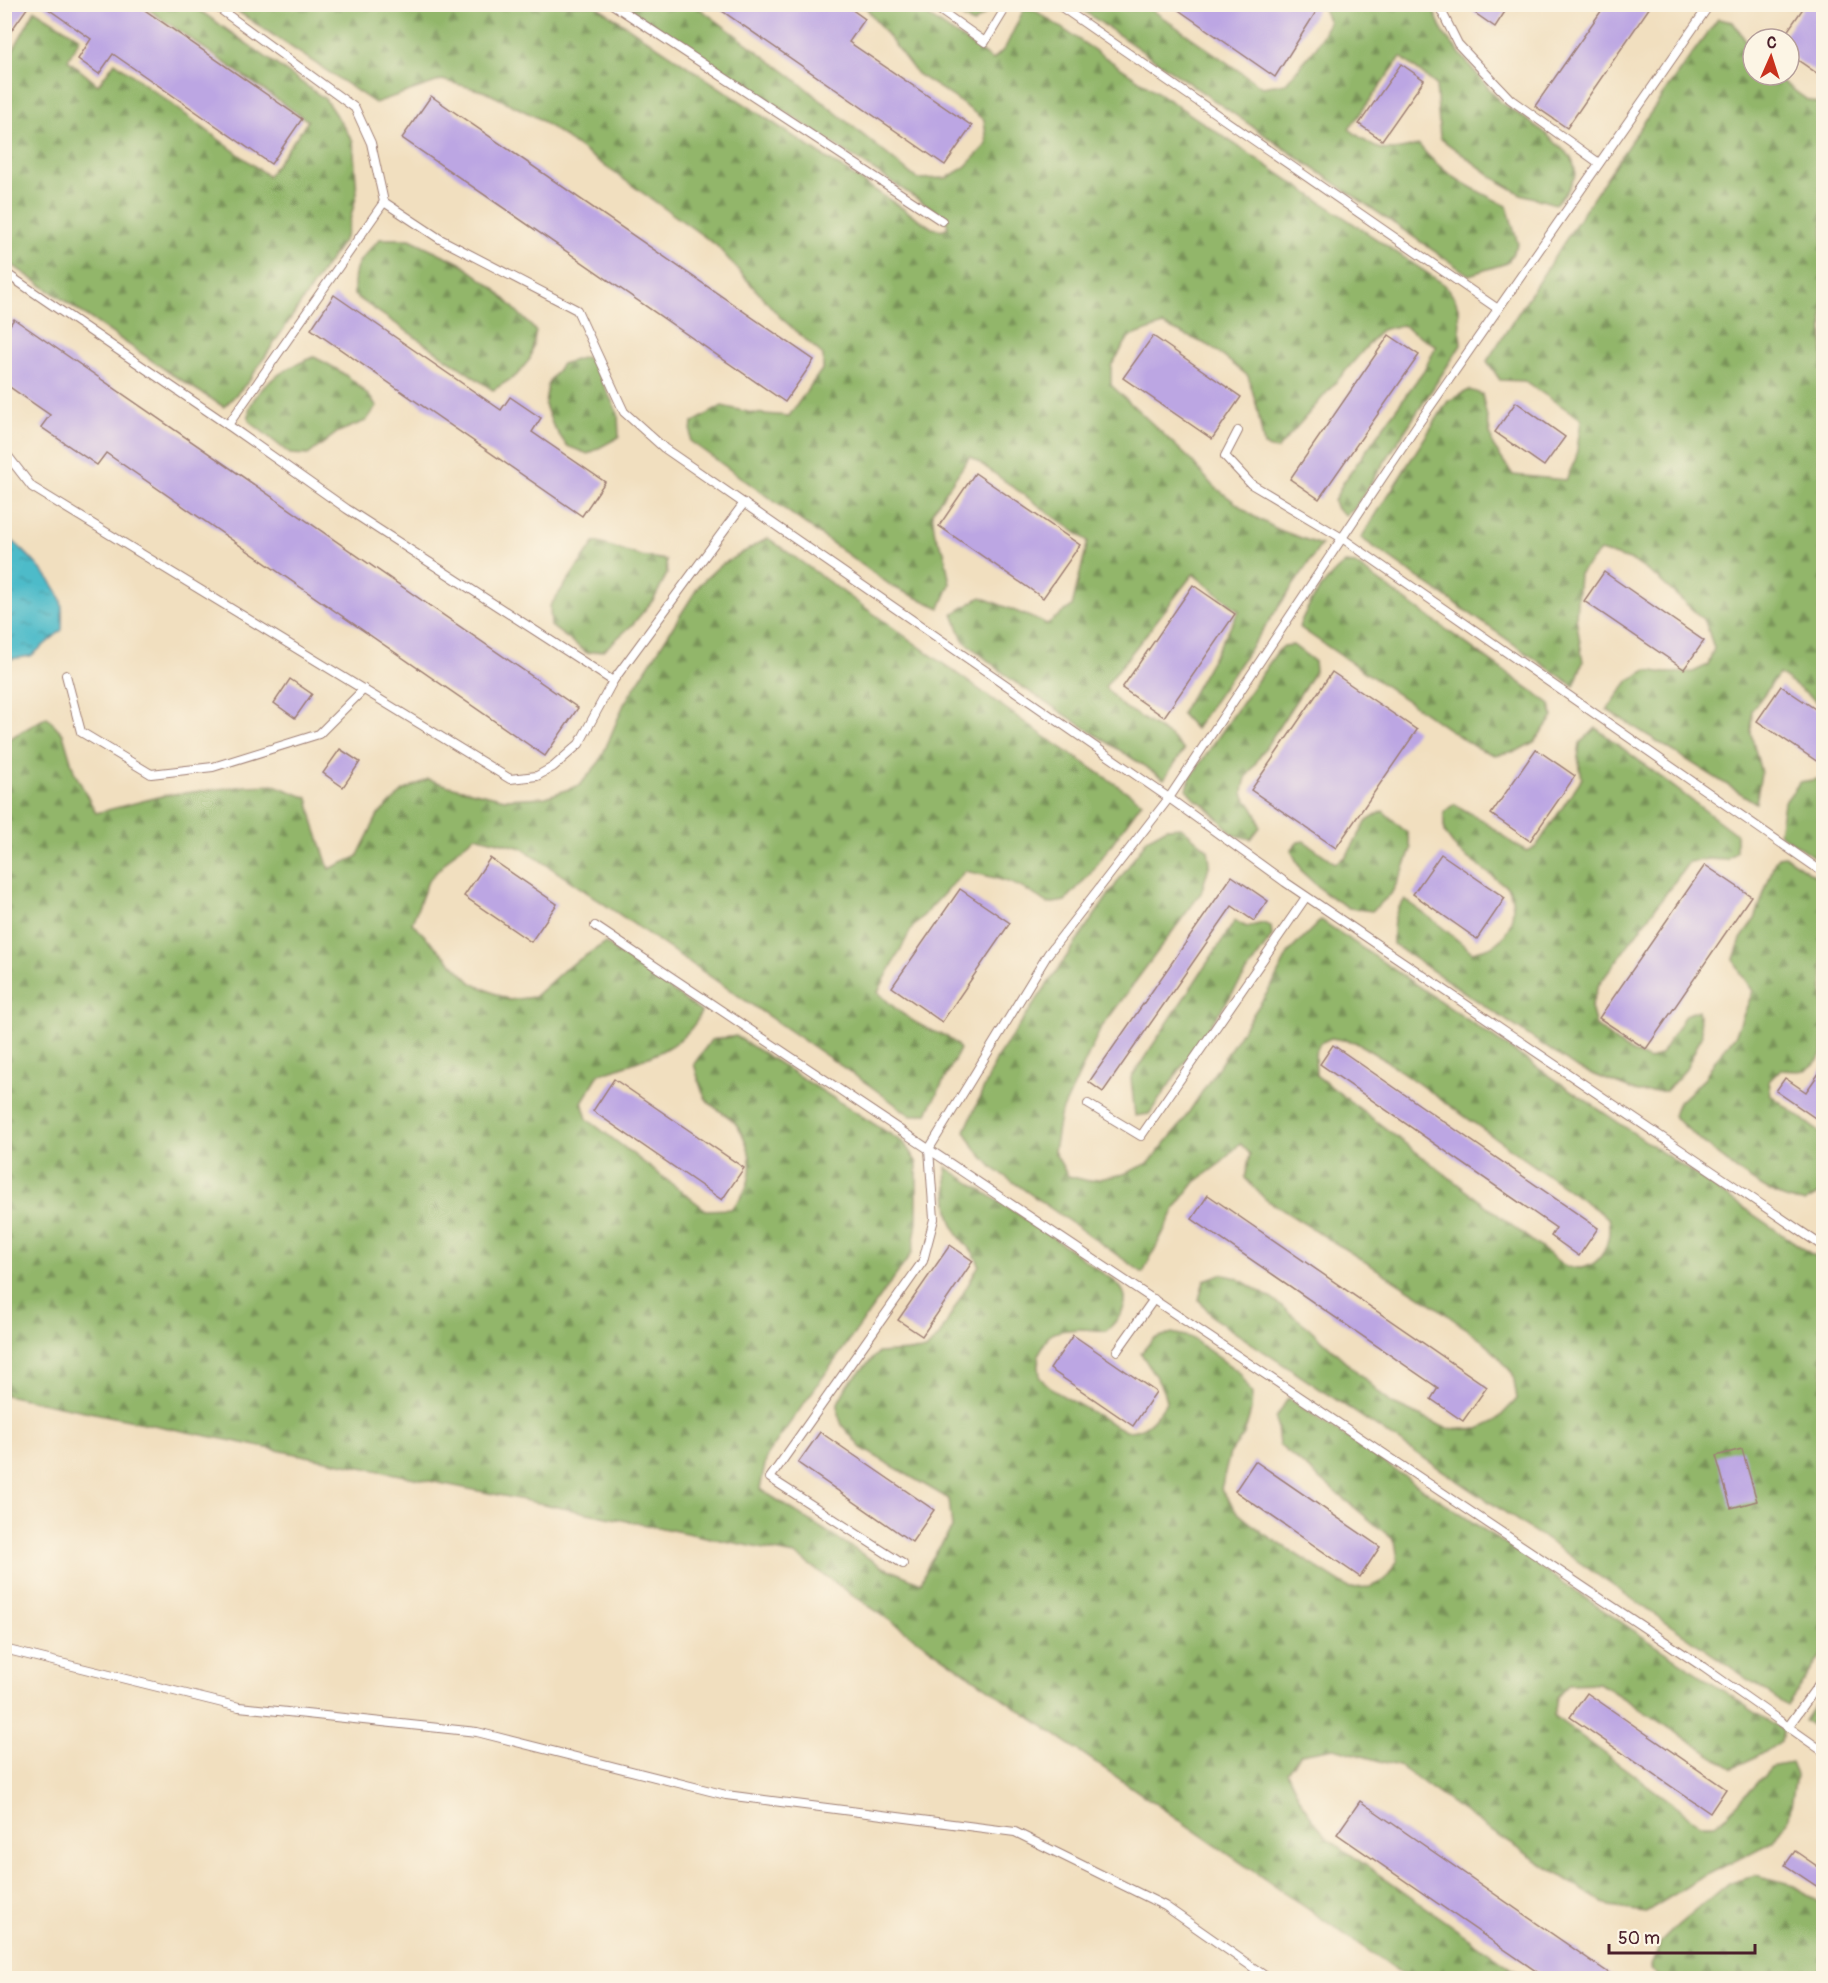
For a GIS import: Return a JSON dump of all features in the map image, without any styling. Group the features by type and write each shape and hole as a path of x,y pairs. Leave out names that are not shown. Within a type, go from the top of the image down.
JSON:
{"lane":[{"path":"213,4 355,108 371,143 384,202 440,239 577,310 624,412 664,448 1168,798 1306,897 1824,1246"},
{"path":"612,4 942,221"},
{"path":"931,4 985,42 1008,4"},
{"path":"1057,4 1498,309"},
{"path":"1438,4 1458,44 1510,99 1599,164"},
{"path":"903,1564 770,1478 923,1261 934,1219 929,1149 1048,954 1168,798 1498,309 1710,4"},
{"path":"228,424 384,202"},
{"path":"4,272 228,424 347,509 613,681"},
{"path":"1238,431 1225,456 1251,484 1342,538 1824,873"},
{"path":"4,451 32,487 510,779 537,776 553,767 579,744 613,681 744,503"},
{"path":"66,675 81,732 151,774 213,767 319,734 364,689"},
{"path":"1088,1104 1141,1136 1306,897"},
{"path":"595,926 1703,1667 1824,1752"},
{"path":"1118,1351 1154,1299"},
{"path":"4,1649 239,1707 477,1732 726,1795 1015,1832 1165,1906 1268,1978"},
{"path":"1788,1727 1824,1677"}],"green space":[{"path":"151,4 192,5 325,99 353,141 357,193 346,236 248,382 224,407 173,375 5,260 5,65 35,10 80,38 68,60 98,85 115,62 268,176 308,121 148,9"},
{"path":"228,5 595,5 932,228 942,230 948,227 945,217 623,5 695,5 791,76 917,179 947,178 965,167 987,144 984,120 917,74 864,5 912,5 993,60 1005,48 1027,5 1445,285 1455,299 1459,311 1461,345 1354,509 1346,515 1337,509 1334,501 1343,483 1424,370 1436,346 1402,325 1381,330 1277,450 1264,446 1257,407 1248,376 1210,346 1163,325 1129,337 1111,366 1111,385 1192,461 1211,484 1253,516 1279,530 1321,545 1195,729 1181,714 1239,611 1193,574 1105,687 1121,705 1170,736 1184,750 1164,779 1013,681 963,640 953,614 981,597 1047,624 1072,606 1088,541 970,456 932,512 935,535 944,551 950,584 940,608 893,587 690,441 692,423 722,406 752,413 789,416 823,368 823,355 780,317 716,245 536,117 486,92 442,80 375,103"},
{"path":"944,5 995,5 973,24"},
{"path":"1075,5 1145,5 1262,87 1286,83 1317,46 1329,22 1321,5 1431,5 1444,34 1499,101 1543,131 1572,158 1576,174 1567,191 1555,204 1521,194 1500,182 1440,138 1436,85 1401,57 1349,129 1381,149 1396,150 1419,145 1428,156 1449,173 1471,188 1507,206 1518,244 1507,263 1469,275"},
{"path":"1718,19 1733,22 1741,34 1741,87 1790,87 1806,99 1823,105 1823,706 1779,674 1752,710 1751,733 1761,773 1756,803 1607,710 1629,680 1647,670 1665,673 1693,672 1708,665 1714,648 1705,621 1656,577 1633,561 1600,551 1579,574 1576,617 1583,662 1574,686 1361,538 1448,401 1469,390 1482,394 1493,446 1513,475 1566,480 1576,458 1581,419 1524,381 1500,380 1487,361 1628,145"},
{"path":"380,239 410,239 460,263 495,289 536,331 530,359 516,376 493,390 354,295 358,263"},
{"path":"314,357 348,377 377,406 366,421 338,432 308,455 290,454 249,421 249,409 261,390 277,376"},
{"path":"585,357 593,363 618,414 619,437 588,454 567,446 553,426 545,405 548,383 562,364"},
{"path":"768,538 1041,734 1142,802 1090,874 1065,901 1048,904 1009,882 965,871 912,928 878,992 905,1016 947,1037 960,1049 927,1113 911,1116 522,848 475,836 458,849 428,881 412,923 472,983 509,1000 534,997 566,968 605,943 701,1012 694,1025 684,1036 658,1053 599,1074 582,1102 587,1119 706,1210 731,1209 745,1190 750,1168 750,1157 743,1135 733,1121 707,1100 699,1083 694,1064 711,1040 736,1036 904,1143 917,1163 917,1222 912,1253 767,1455 760,1489 881,1566 921,1583 929,1563 952,1528 949,1499 861,1448 842,1425 838,1414 838,1403 848,1384 878,1353 926,1350 939,1336 979,1265 950,1217 946,1167 1074,1252 1111,1279 1124,1294 1122,1312 1106,1331 1071,1329 1050,1334 1038,1355 1040,1378 1056,1392 1125,1431 1139,1429 1150,1423 1166,1402 1159,1383 1141,1353 1153,1339 1172,1333 1190,1337 1240,1373 1252,1394 1251,1410 1244,1435 1230,1453 1221,1489 1237,1512 1264,1534 1349,1588 1370,1587 1385,1580 1398,1560 1395,1541 1279,1445 1276,1418 1288,1398 1783,1731 1781,1741 1762,1754 1732,1768 1599,1683 1569,1684 1557,1697 1554,1716 1700,1824 1715,1824 1730,1812 1771,1767 1791,1763 1796,1775 1789,1818 1774,1841 1699,1879 1646,1912 1609,1907 1488,1829 1401,1767 1334,1748 1301,1754 1287,1772 1303,1805 1326,1837 1525,1978 1408,1978 795,1555 5,1395 5,741 47,717 63,734 74,771 96,813 166,795 246,786 274,785 308,798 329,869 357,857 378,815 403,791 428,779 505,799 546,797 580,785 600,761 624,704 700,584 719,566"},
{"path":"595,542 641,556 666,560 667,574 654,599 632,625 604,650 587,653 551,626 550,606"},
{"path":"1345,563 1355,564 1550,704 1553,717 1534,742 1517,751 1494,755 1475,747 1299,627 1318,592"},
{"path":"1293,645 1314,661 1315,671 1246,778 1243,795 1252,806 1260,827 1251,839 1234,835 1187,790 1190,778 1277,652 1284,646"},
{"path":"1596,728 1736,834 1736,852 1726,860 1709,859 1689,862 1598,986 1591,1007 1596,1026 1624,1048 1649,1060 1661,1054 1685,1015 1698,1010 1702,1035 1686,1069 1666,1091 1638,1092 1577,1068 1393,944 1395,915 1405,900 1472,952 1490,947 1501,939 1510,925 1513,909 1507,887 1458,851 1444,832 1444,812 1454,804 1527,851 1536,847 1582,778 1578,758 1580,743"},
{"path":"1818,779 1823,783 1823,863 1779,833 1784,803 1800,782"},
{"path":"1383,811 1407,833 1411,849 1391,894 1372,911 1349,908 1326,894 1302,872 1291,850 1298,842 1304,841 1335,863 1346,857 1367,821"},
{"path":"1181,827 1208,850 1210,863 1201,893 1101,1028 1060,1116 1054,1151 1068,1176 1089,1181 1124,1174 1149,1163 1179,1127 1271,987 1289,952 1321,920 1823,1262 1823,1653 1787,1706 1557,1547 1215,1319 1199,1300 1204,1280 1221,1274 1237,1278 1272,1299 1308,1327 1391,1403 1448,1429 1479,1429 1496,1421 1517,1399 1513,1374 1489,1346 1434,1305 1265,1199 1245,1178 1250,1154 1240,1143 1222,1162 1195,1182 1176,1207 1143,1273 993,1168 975,1148 965,1131 997,1058 1147,839 1167,828","holes":["1331,1038 1355,1042 1385,1060 1608,1218 1609,1234 1601,1256 1589,1266 1566,1267 1316,1075 1315,1054 1320,1043"]},
{"path":"1785,856 1823,881 1823,1052 1819,1059 1806,1070 1780,1070 1769,1081 1771,1095 1823,1135 1823,1191 1804,1202 1771,1192 1753,1181 1717,1155 1673,1116 1677,1104 1705,1078 1716,1059 1735,1036 1753,991 1734,959 1741,939 1755,919 1775,861 1778,857"},
{"path":"1235,921 1247,927 1263,923 1271,926 1272,936 1149,1114 1135,1116 1131,1078"},
{"path":"1823,1692 1823,1735 1804,1721"},
{"path":"1756,1876 1794,1886 1823,1905 1823,1978 1658,1978 1651,1969 1660,1943 1728,1883"}],"water":[{"path":"4,535 28,556 53,584 61,601 62,616 62,630 31,656 5,660"}],"building":[{"path":"4,4 30,4 4,41"},
{"path":"41,4 136,4 302,119 271,164 113,54 99,74 78,59 91,39"},
{"path":"712,4 844,4 865,19 849,42 972,126 945,165"},
{"path":"1170,4 1321,4 1275,77"},
{"path":"1462,4 1510,4 1495,27"},
{"path":"1606,4 1652,4 1567,128 1535,106"},
{"path":"1806,4 1824,4 1824,78 1801,62 1801,27 1790,27"},
{"path":"1401,64 1424,80 1382,140 1359,124"},
{"path":"431,96 814,360 785,402 402,138"},
{"path":"334,295 501,410 510,397 541,418 532,432 605,482 582,516 311,329"},
{"path":"14,319 578,708 545,756 106,453 97,465 41,427 50,415 4,383 4,333"},
{"path":"1389,335 1419,355 1319,499 1290,479"},
{"path":"1153,336 1241,397 1212,439 1123,378"},
{"path":"1516,402 1565,437 1544,466 1495,432"},
{"path":"975,473 1080,545 1043,598 939,526"},
{"path":"1604,572 1704,641 1684,669 1584,601"},
{"path":"1193,585 1235,614 1164,717 1122,688"},
{"path":"1332,672 1417,730 1336,848 1251,790"},
{"path":"290,679 312,694 295,718 274,703"},
{"path":"1781,686 1824,715 1824,766 1757,721"},
{"path":"340,749 360,762 343,787 323,773"},
{"path":"1536,749 1575,776 1530,841 1491,814"},
{"path":"1441,854 1505,898 1477,939 1413,894"},
{"path":"490,858 557,904 531,942 464,896"},
{"path":"1705,865 1751,896 1646,1049 1599,1018"},
{"path":"1232,876 1268,901 1254,921 1232,906 1103,1092 1089,1082"},
{"path":"960,889 1010,923 942,1022 892,987"},
{"path":"1333,1045 1598,1228 1579,1256 1551,1236 1556,1228 1320,1064"},
{"path":"1824,1066 1824,1124 1776,1091 1785,1078 1806,1092"},
{"path":"614,1079 744,1168 722,1200 593,1111"},
{"path":"1208,1195 1487,1387 1463,1421 1431,1399 1438,1388 1192,1219"},
{"path":"950,1245 973,1261 922,1336 898,1320"},
{"path":"1073,1335 1156,1392 1133,1426 1050,1369"},
{"path":"820,1432 934,1510 912,1542 798,1463"},
{"path":"1742,1449 1757,1501 1731,1508 1716,1456"},
{"path":"1255,1461 1380,1547 1360,1577 1235,1491"},
{"path":"1587,1693 1726,1789 1710,1813 1570,1717"},
{"path":"1360,1801 1616,1978 1546,1978 1337,1834"},
{"path":"1795,1851 1824,1871 1824,1891 1785,1865"}]}
